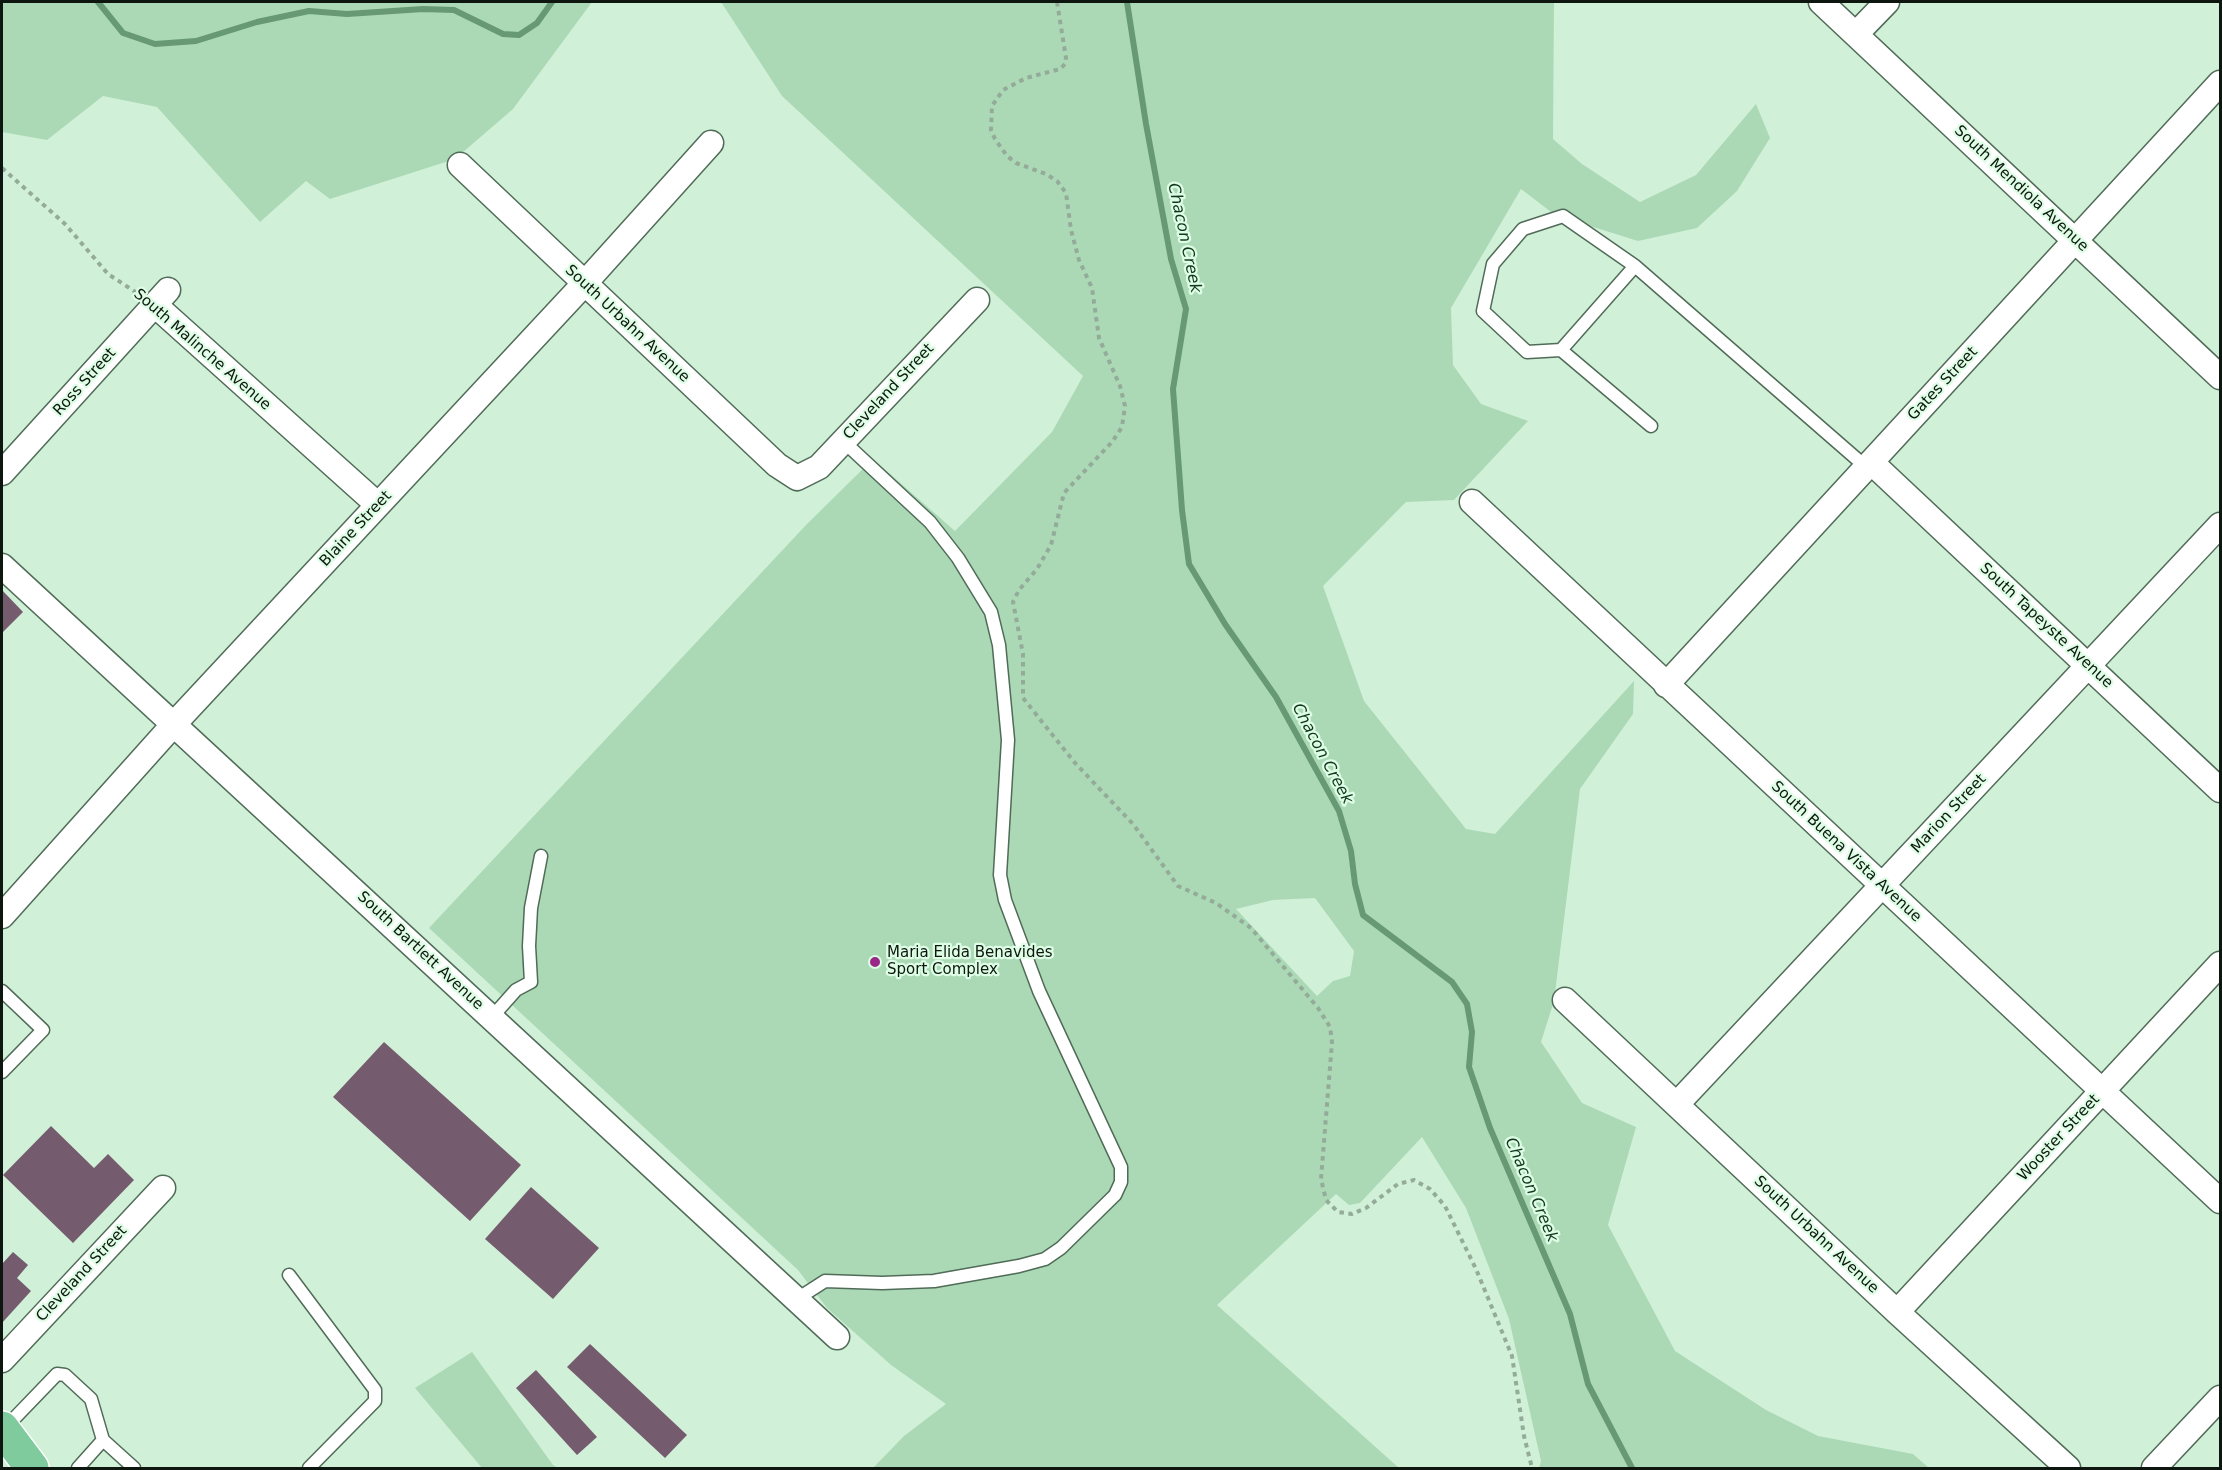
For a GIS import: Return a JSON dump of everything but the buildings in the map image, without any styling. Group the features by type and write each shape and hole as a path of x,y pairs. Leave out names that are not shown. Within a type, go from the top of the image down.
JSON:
{"main road":[{"path":"2,1429 32,1468"}],"street":[{"name":"South Mendiola Avenue","path":"1821,2 2220,377"},
{"path":"1856,34 1887,2"},
{"name":"Gates Street","path":"1666,685 2220,83"},
{"name":"Blaine Street","path":"2,916 174,724 584,284 711,143"},
{"name":"South Urbahn Avenue","path":"460,165 777,465 797,478"},
{"name":"Ross Street","path":"2,474 161,298"},
{"name":"South Malinche Avenue","path":"161,298 378,505"},
{"name":"Cleveland Street","path":"797,478 819,467 976,300"},
{"name":"South Tapeyste Avenue","path":"1868,465 2220,790"},
{"name":"South Buena Vista Avenue","path":"1472,502 2220,1201"},
{"name":"Marion Street","path":"1677,1104 2220,525"},
{"name":"South Bartlett Avenue","path":"2,566 837,1337"},
{"name":"Wooster Street","path":"1897,1312 2220,964"},
{"name":"South Urbahn Avenue","path":"1565,1000 1897,1312 2068,1468"},
{"name":"Cleveland Street","path":"2,1360 163,1188"},
{"path":"2154,1468 2220,1398"}],"lane":[{"path":"1651,426 1561,350 1527,352 1483,311 1494,264 1523,229 1563,216 1635,266 1868,465"},
{"path":"1561,350 1635,266"},
{"path":"797,1299 825,1281 882,1283 934,1281 1019,1266 1045,1259 1061,1248 1115,1195 1121,1182 1120,1167 1039,991 1005,900 1000,875 1008,740 999,645 991,612 958,558 930,522 843,441"},
{"path":"492,1017 516,990 531,982 529,946 531,908 541,856"},
{"path":"2,991 43,1030 2,1072"},
{"path":"289,1275 375,1390 375,1401 309,1468"},
{"path":"2,1429 57,1374 65,1375 91,1399 103,1440 134,1468"},
{"path":"78,1468 103,1440"}],"path":[{"path":"1057,2 1065,64 1060,69 1026,78 1003,90 992,106 991,130 1001,150 1007,156 1016,163 1052,177 1066,193 1071,230 1079,260 1092,288 1099,338 1120,386 1125,406 1122,427 1112,442 1064,493 1051,545 1013,602 1023,654 1023,698 1075,763 1134,824 1178,886 1216,903 1251,928 1318,1008 1330,1027 1332,1042 1321,1179 1326,1200 1338,1212 1352,1214 1366,1208 1387,1190 1398,1184 1414,1180 1431,1189 1445,1206 1476,1269 1512,1356 1524,1436 1532,1468"},
{"name":"South Malinche Avenue","path":"2,168 65,224 108,273 161,298"}],"green space":[{"path":"2,2 592,2 513,109 455,159 330,199 306,181 260,222 157,107 103,96 47,140 2,132"},
{"path":"721,2 1554,2 1553,139 1582,164 1640,202 1696,175 1756,104 1770,138 1737,191 1697,228 1638,241 1555,215 1521,189 1451,308 1453,365 1481,404 1528,421 1454,500 1406,502 1323,586 1364,701 1466,829 1495,834 1634,681 1633,714 1580,789 1554,1001 1541,1042 1582,1103 1636,1127 1608,1225 1675,1351 1766,1410 1818,1436 1913,1454 1929,1468 1539,1468 1541,1461 1509,1319 1466,1208 1422,1137 1360,1203 1349,1205 1336,1194 1217,1305 1399,1468 873,1468 904,1436 946,1404 891,1365 827,1308 798,1270 429,928 806,525 873,459 955,531 1052,432 1083,376 782,96","holes":["1315,898 1354,951 1350,976 1333,981 1317,996 1236,909 1273,900"]},
{"path":"472,1352 553,1465 558,1468 482,1468 415,1388"}],"waterway":[{"path":"98,2 123,33 155,44 196,41 257,22 309,11 347,14 423,9 454,10 503,34 519,35 537,23 552,2"},
{"name":"Chacon Creek","path":"1127,2 1146,124 1171,259 1186,309 1173,389 1182,510 1189,564 1225,624 1276,697 1339,811 1351,851 1355,884 1363,915 1452,982 1467,1004 1472,1032 1469,1067 1490,1128 1570,1314 1588,1384 1632,1468"}],"place":[{"name":"Maria Elida Benavides Sport Complex","path":"875,962"}]}
